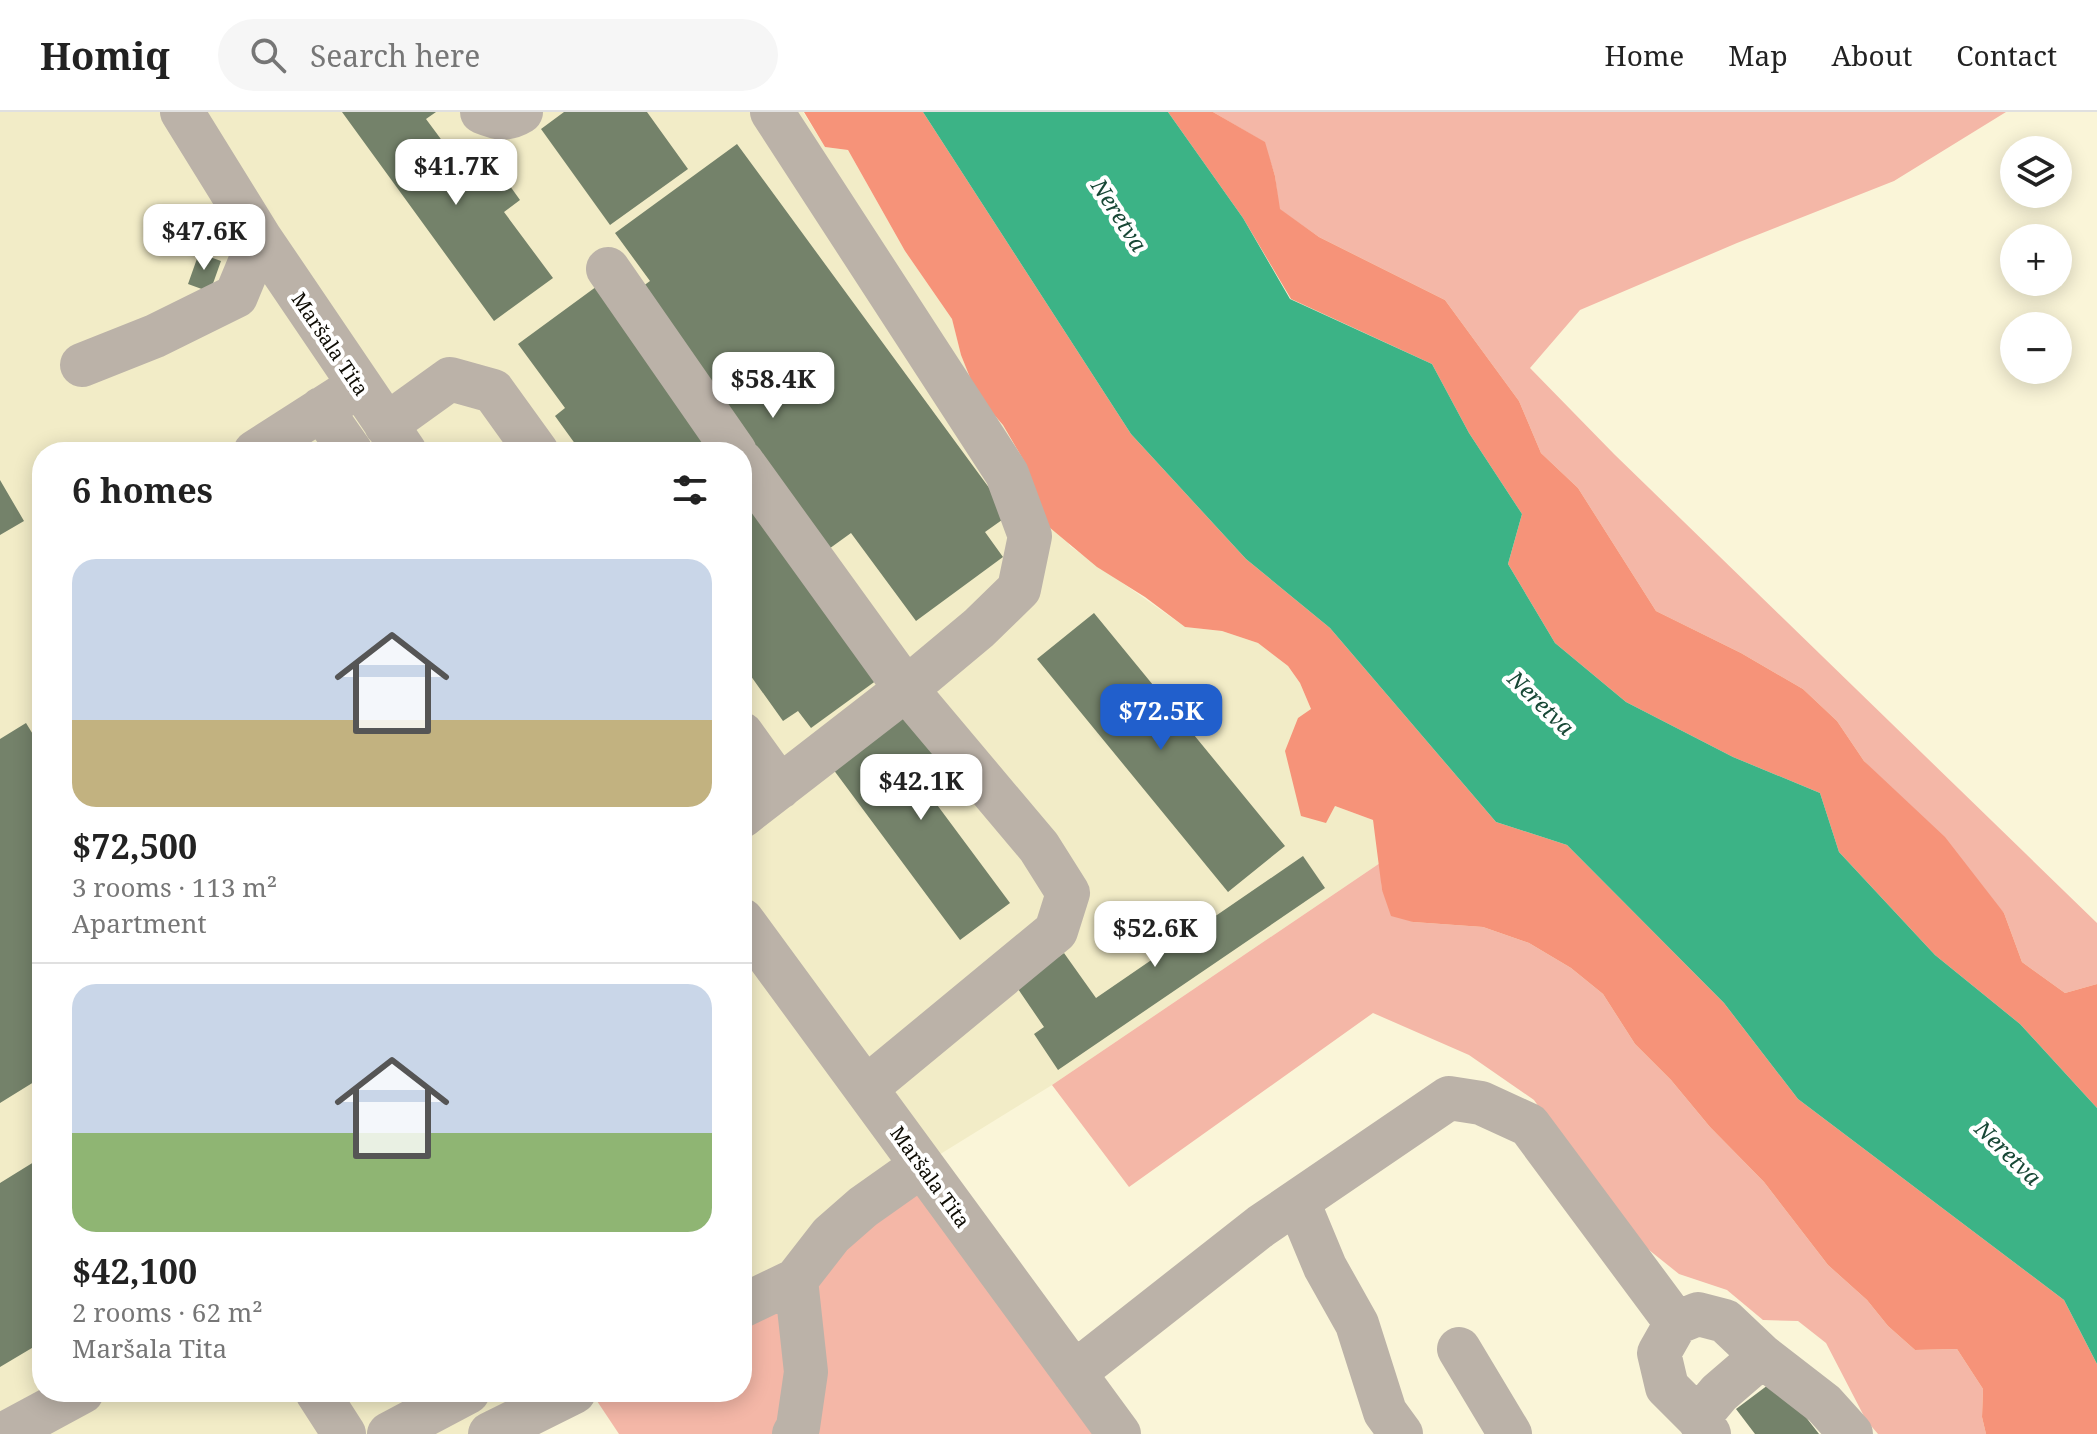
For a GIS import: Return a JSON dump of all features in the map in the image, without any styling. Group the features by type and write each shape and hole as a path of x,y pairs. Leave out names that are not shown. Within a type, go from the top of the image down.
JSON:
{"street":[{"name":"Maršala Tita","path":"182,112 260,238 395,439"},
{"path":"482,112 500,119 511,118 521,112"},
{"path":"752,808 906,689 979,628 1019,589 1030,536 1007,474 772,112"},
{"path":"82,365 155,336 236,296 260,238"},
{"path":"608,269 728,442"},
{"path":"395,439 450,379 493,391 530,442"},
{"path":"270,442 358,386"},
{"path":"321,409 344,442"},
{"path":"752,476 906,689 1039,847 1068,893 1056,931 867,1087"},
{"path":"752,748 780,787"},
{"name":"Maršala Tita","path":"752,942 867,1087 921,1166 1119,1434"},
{"path":"1074,1373 1261,1226 1449,1098 1481,1103 1529,1125 1676,1323"},
{"path":"752,1301 796,1280 831,1235 863,1207 921,1166"},
{"path":"1298,1202 1325,1267 1357,1324 1385,1412 1401,1434"},
{"path":"794,1434 798,1427 806,1372 796,1280"},
{"path":"1762,1356 1719,1393 1703,1426 1667,1387 1659,1353 1676,1323 1698,1314 1725,1321 1762,1356 1824,1404 1851,1434"},
{"path":"1459,1349 1510,1434"},
{"path":"4,1434 63,1402"},
{"path":"323,1402 344,1434"},
{"path":"389,1434 449,1402"},
{"path":"490,1434 554,1402"}],"shaded area":[{"path":"0,112 803,112 825,147 848,150 905,251 952,319 961,355 977,395 1003,425 1070,546 1185,627 1222,631 1258,643 1288,666 1300,683 1311,709 1335,806 1373,820 1380,863 1052,1085 921,1166 752,1298 752,442 32,442 32,1402 554,1402 490,1434 0,1434"},
{"path":"804,112 923,112 1131,434 1246,559 1330,628 1496,822 1567,845 1724,1003 1798,1099 2064,1300 2097,1364 2097,1434 1986,1434 1982,1417 1983,1389 1957,1349 1915,1350 1888,1326 1867,1300 1828,1265 1764,1182 1635,1044 1603,994 1571,968 1529,943 1483,927 1413,922 1391,916 1382,890 1373,820 1335,806 1326,823 1301,816 1285,751 1298,718 1311,709 1300,683 1288,666 1258,643 1222,631 1185,627 1097,567 1043,522 1024,461 1003,425 977,395 961,355 952,319 905,251 848,150 825,147"},
{"path":"1168,112 1213,112 1265,142 1280,209 1319,237 1445,300 1519,401 1541,453 1578,488 1656,611 1741,653 1803,689 1837,721 1864,761 1945,837 2004,913 2022,962 2065,993 2097,984 2097,1108 2020,1024 1935,955 1839,852 1820,793 1733,757 1626,702 1555,643 1508,564 1522,514 1469,433 1432,364 1291,299 1243,218"},
{"path":"1213,112 2006,112 1894,181 1580,310 1530,368 1614,454 2097,923 2097,984 2065,993 2022,962 2004,913 1864,761 1837,721 1803,689 1741,653 1656,611 1578,488 1541,453 1519,401 1445,300 1319,237 1279,209 1275,176 1264,142"},
{"path":"1380,863 1382,890 1413,922 1483,927 1529,943 1571,968 1603,994 1635,1044 1764,1182 1828,1265 1867,1300 1888,1326 1915,1350 1957,1349 1983,1389 1982,1417 1986,1434 1878,1434 1866,1420 1826,1343 1798,1321 1763,1320 1727,1290 1679,1274 1629,1234 1534,1100 1469,1055 1373,1013 1129,1187 1052,1085"},
{"path":"921,1166 1119,1434 619,1434 598,1402 752,1402 752,1298"}],"water":[{"name":"Neretva","path":"923,112 1168,112 1243,218 1290,299 1432,364 1469,433 1522,514 1508,564 1555,643 1626,702 1733,757 1820,793 1839,852 1935,955 2020,1024 2097,1108 2097,1364 2064,1300 1798,1099 1724,1003 1567,845 1496,822 1330,628 1246,559 1131,434"}],"building":[{"path":"342,112 436,112 426,119 469,177 492,161 520,200 504,212 553,278 494,321"},
{"path":"564,112 647,112 688,169 610,225 541,129"},
{"path":"737,144 1009,515 985,532 1003,557 916,621 851,533 797,572 877,680 811,728 798,711 783,721 752,678 752,442 574,442 555,416 565,408 518,344 604,281 620,303 650,281 615,233"},
{"path":"199,253 221,261 210,292 188,284"},
{"path":"0,480 24,521 0,535"},
{"path":"1094,613 1285,846 1228,892 1037,659"},
{"path":"913,710 956,768 926,790 1010,903 960,940 833,769"},
{"path":"26,723 32,733 32,1083 0,1103 0,739"},
{"path":"1303,856 1325,888 1058,1070 1034,1034 1044,1027 1016,986 1064,953 1096,998"},
{"path":"32,1163 32,1348 0,1367 0,1183"},
{"path":"1776,1379 1819,1434 1755,1434 1736,1409"}]}
